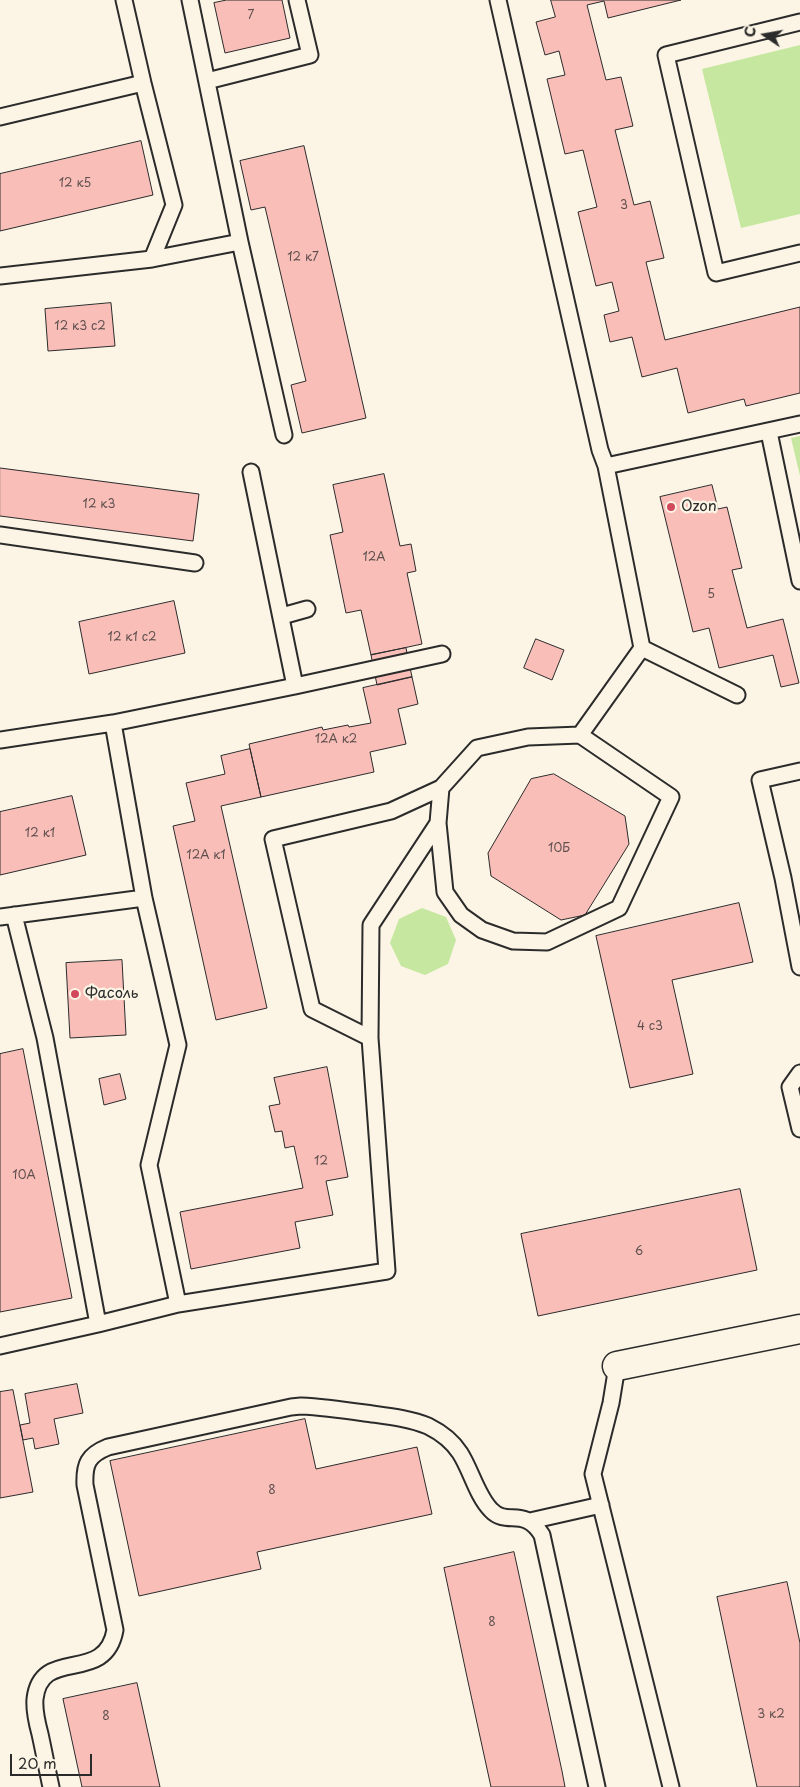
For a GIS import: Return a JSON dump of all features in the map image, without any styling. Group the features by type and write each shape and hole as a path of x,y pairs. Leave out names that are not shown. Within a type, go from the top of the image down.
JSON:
{"street":[{"path":"617,1366 800,1329"}],"lane":[{"path":"124,0 174,204 152,259"},
{"path":"190,0 240,242 284,435"},
{"path":"207,81 310,56 297,0"},
{"path":"498,0 600,450 606,466 642,648 580,736"},
{"path":"800,22 666,55 716,273 800,253"},
{"path":"0,117 143,83"},
{"path":"0,276 152,259 240,242"},
{"path":"606,466 800,424"},
{"path":"769,432 800,581"},
{"path":"251,472 295,686"},
{"path":"0,535 195,563"},
{"path":"282,616 307,609"},
{"path":"642,648 738,695"},
{"path":"0,740 113,723 442,654"},
{"path":"113,723 144,898 178,1045 149,1166 178,1304"},
{"path":"370,1038 312,1010 273,839 391,811 441,788 477,748 528,737 580,736 671,796 619,908 546,942 513,941 482,930 461,915 445,892 438,823 441,788"},
{"path":"800,771 760,780 783,878 800,967"},
{"path":"0,1346 178,1304 387,1271 370,1038 372,925 438,823"},
{"path":"98,1324 45,1038 7,916 144,898"},
{"path":"800,1073 790,1088 800,1129"},
{"path":"617,1366 611,1403 593,1474 671,1787"},
{"path":"51,1787 36,1714 35,1700 37,1690 43,1680 55,1669 96,1660 106,1652 113,1640 115,1630 84,1485 84,1471 89,1460 97,1451 291,1407 315,1407 387,1416 427,1426 440,1433 460,1452 492,1511 502,1517 530,1521 601,1505"},
{"path":"530,1521 542,1535 597,1787"}],"green space":[{"path":"800,45 800,214 741,228 702,69"},
{"path":"800,436 800,476 791,438"},
{"path":"422,908 446,917 456,940 448,964 425,975 401,966 390,943 399,919"}],"building":[{"path":"227,0 282,0 290,38 225,53 214,3"},
{"path":"551,0 681,0 608,18 604,1 587,5 606,80 621,77 633,126 615,130 634,205 650,201 664,258 646,262 665,340 800,307 800,393 746,406 744,399 688,413 677,368 642,377 632,337 610,342 604,315 619,311 612,282 596,286 578,212 597,207 583,150 565,154 547,79 565,75 559,51 545,55 536,22 555,17"},
{"path":"141,141 153,195 0,231 0,174"},
{"path":"304,146 366,418 302,433 291,385 306,381 265,207 251,210 240,161"},
{"path":"111,303 115,346 48,351 45,309"},
{"path":"0,468 199,494 193,541 0,516"},
{"path":"384,474 400,546 411,544 416,571 407,573 422,644 371,655 361,610 346,613 330,535 343,532 333,485"},
{"path":"712,485 718,509 727,507 742,568 732,570 747,628 783,619 799,683 781,687 773,655 719,668 709,628 693,632 660,497"},
{"path":"174,601 185,653 89,674 79,622"},
{"path":"536,639 564,650 552,680 524,668"},
{"path":"406,648 412,677 377,685 371,655"},
{"path":"412,677 418,704 398,709 406,744 370,752 374,772 261,797 249,744 322,727 323,730 371,723 363,688"},
{"path":"250,749 261,797 221,806 267,1008 216,1020 173,826 195,821 186,783 225,774 221,756"},
{"path":"554,774 625,816 629,844 585,915 561,920 491,876 488,853 531,779"},
{"path":"72,796 86,855 0,875 0,812"},
{"path":"739,903 753,962 672,980 693,1074 630,1088 596,936"},
{"path":"122,960 126,1035 70,1038 66,963"},
{"path":"23,1049 72,1298 0,1312 0,1054"},
{"path":"327,1067 348,1177 326,1181 333,1215 295,1222 300,1248 191,1269 180,1212 303,1188 294,1146 285,1148 282,1131 275,1132 269,1106 280,1104 274,1078"},
{"path":"120,1074 126,1099 104,1105 99,1079"},
{"path":"740,1189 757,1270 538,1316 521,1234"},
{"path":"77,1384 83,1413 54,1419 59,1444 35,1449 33,1438 23,1440 20,1425 30,1423 25,1394"},
{"path":"13,1390 33,1492 0,1498 0,1392"},
{"path":"305,1419 316,1469 417,1447 432,1514 257,1552 261,1569 139,1596 110,1461"},
{"path":"514,1552 565,1787 491,1787 467,1677 444,1568"},
{"path":"787,1582 800,1643 800,1787 757,1787 717,1597"},
{"path":"137,1683 160,1787 82,1787 63,1699"}],"place":[{"name":"Ozon","path":"671,507"},
{"name":"Фасоль","path":"75,994"}]}
